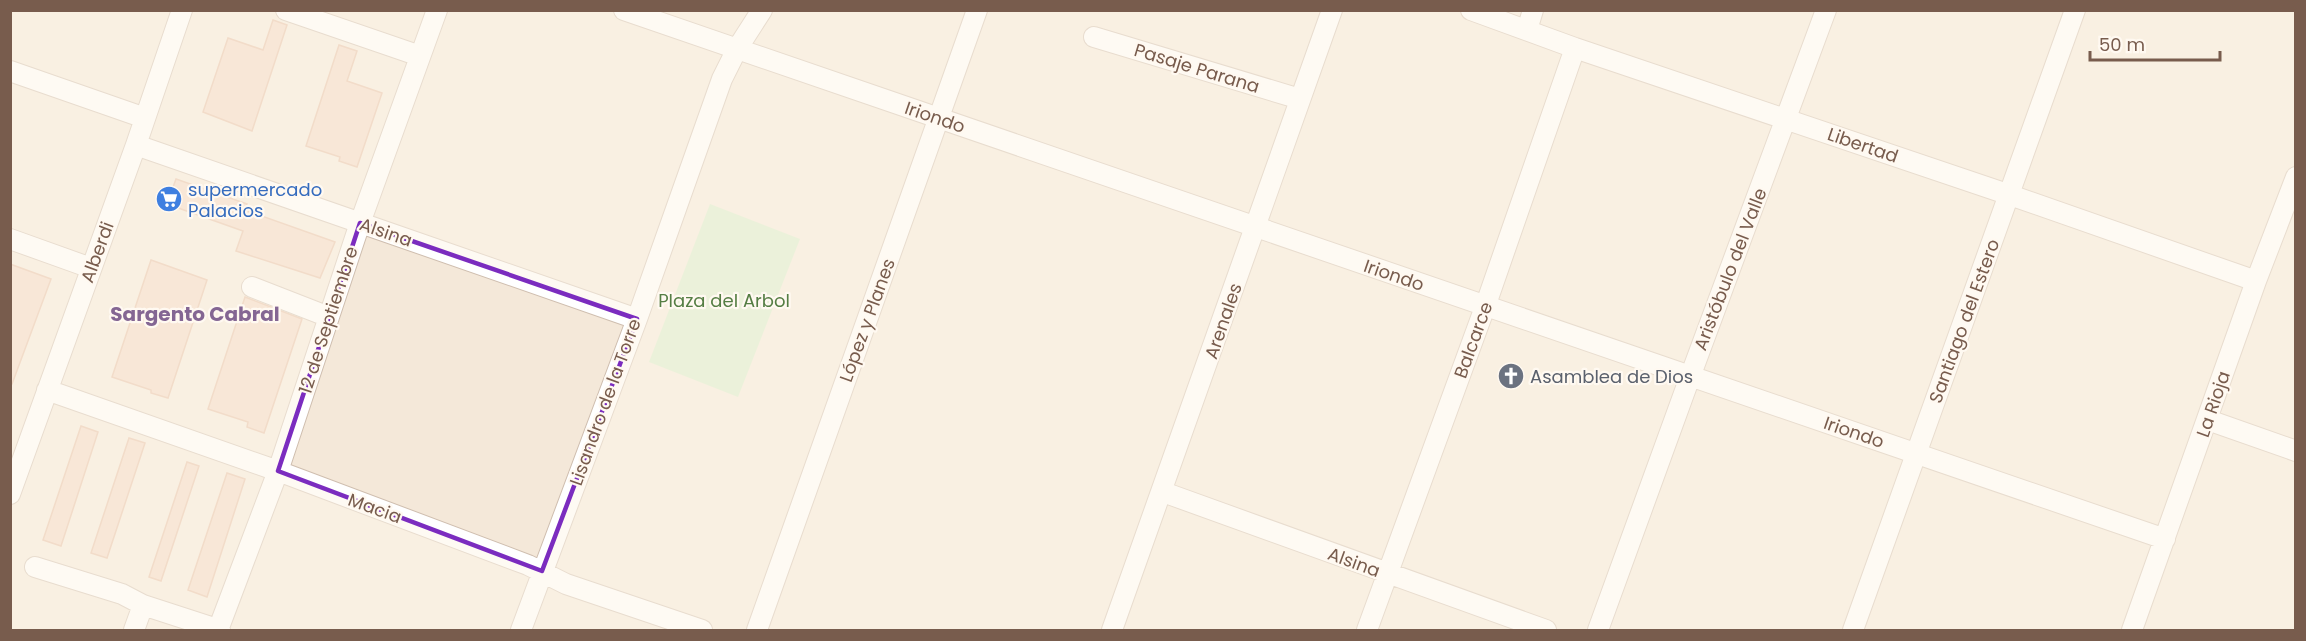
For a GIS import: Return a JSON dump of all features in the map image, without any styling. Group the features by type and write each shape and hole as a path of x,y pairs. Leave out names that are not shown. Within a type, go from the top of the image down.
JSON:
{"street":[{"name":"Alberdi","path":"10,494 136,145 182,10"},
{"path":"286,10 420,56"},
{"name":"12 de Septiembre","path":"219,630 278,471 360,223 437,10"},
{"name":"Iriondo","path":"624,10 2165,539"},
{"name":"Lisandro de la Torre","path":"521,630 637,318 722,79 737,49 762,10"},
{"name":"López y Planes","path":"757,630 977,10"},
{"name":"Arenales","path":"1112,630 1332,10"},
{"name":"Libertad","path":"1471,10 1575,48 2256,281"},
{"path":"1527,30 1533,10"},
{"name":"Aristóbulo del Valle","path":"1598,630 1826,10"},
{"name":"Santiago del Estero","path":"1852,630 2075,10"},
{"name":"Pasaje Parana","path":"1094,37 1300,99"},
{"name":"Balcarce","path":"1367,630 1485,307 1575,48"},
{"path":"10,71 144,118"},
{"name":"Alsina","path":"136,145 637,318"},
{"name":"La Rioja","path":"2132,630 2295,177"},
{"path":"10,239 91,268"},
{"path":"252,287 329,317"},
{"name":"Macia","path":"47,390 278,471 542,571 567,584 702,630"},
{"path":"2208,420 2295,451"},
{"name":"Alsina","path":"1162,492 1387,575 1546,630"},
{"path":"35,567 122,594 143,605 219,630"},
{"path":"134,630 143,605"}],"highlighted area":[{"path":"360,223 637,319 542,571 278,471"}],"shaded area":[{"path":"11,11 2295,11 2295,630 11,630"}],"green space":[{"name":"Plaza del Arbol","path":"710,204 800,239 738,397 649,362"}],"building":[{"path":"273,20 287,25 252,131 203,112 228,38 263,50"},
{"path":"339,45 357,51 347,81 382,93 357,167 339,161 340,157 306,146"},
{"path":"176,179 247,204 245,210 335,242 320,278 236,251 243,231 167,204"},
{"path":"151,260 207,280 168,398 112,377"},
{"path":"10,264 51,279 12,384 10,384"},
{"path":"245,297 302,319 264,433 247,427 248,422 208,409"},
{"path":"81,426 98,432 61,546 43,540"},
{"path":"129,438 145,443 107,558 91,553"},
{"path":"187,462 199,466 161,581 149,577"},
{"path":"227,473 245,479 207,597 188,590"}],"place":[{"name":"supermercado Palacios","path":"169,199"},
{"name":"Asamblea de Dios","path":"1511,376"}],"district":[{"name":"Sargento Cabral","path":"195,314"}]}
